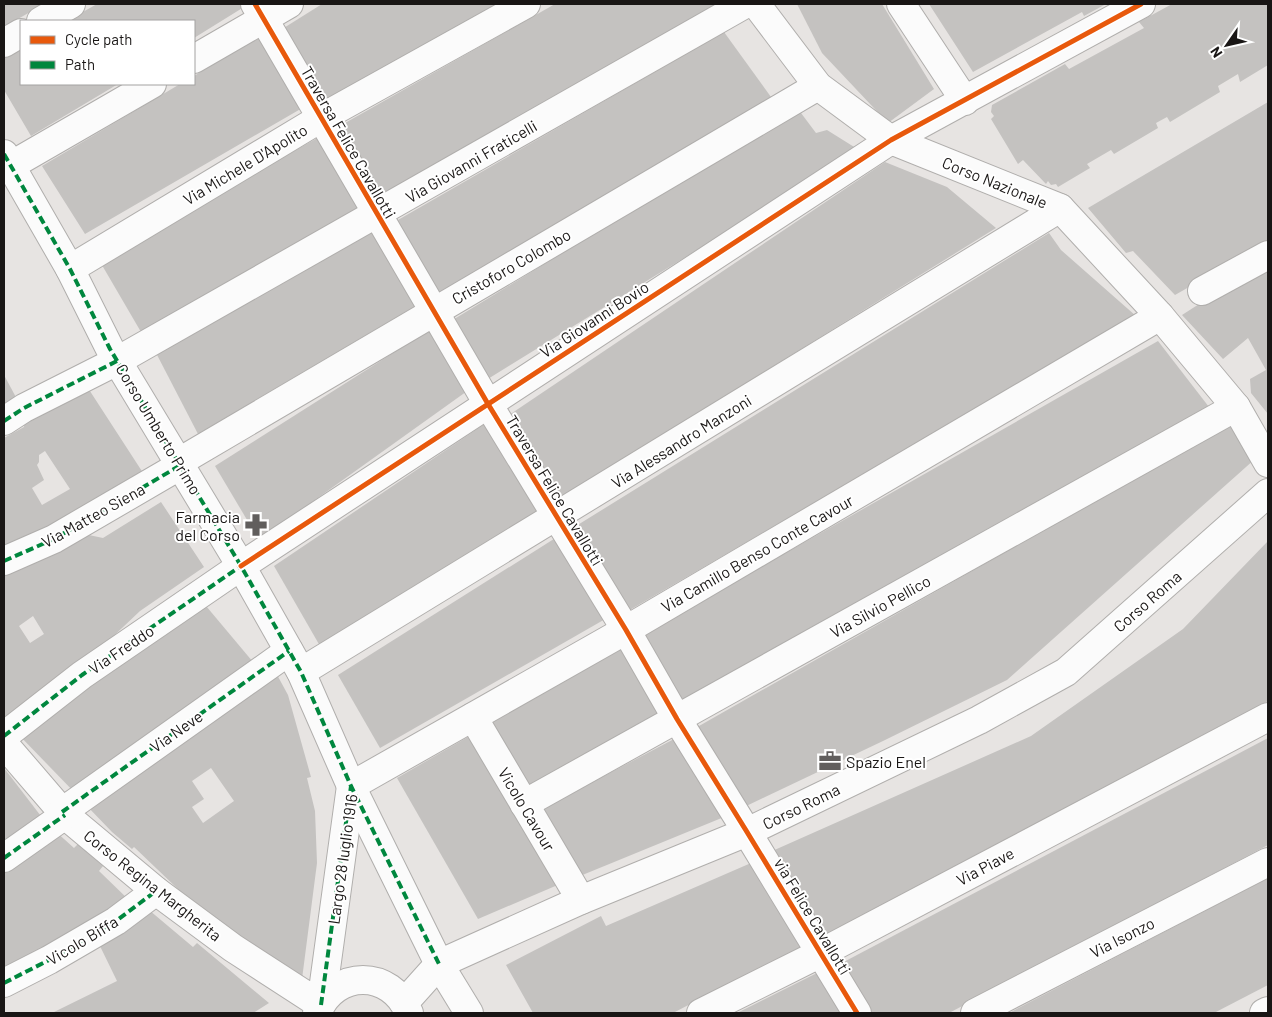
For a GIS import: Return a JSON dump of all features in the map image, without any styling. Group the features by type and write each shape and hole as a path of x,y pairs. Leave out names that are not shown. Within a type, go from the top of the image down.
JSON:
{"street":[{"path":"43,20 71,4"},
{"path":"195,58 259,11 289,4"},
{"name":"Via Michele D'Apolito","path":"70,269 320,118 526,4"},
{"name":"Via Giovanni Fraticelli","path":"4,421 24,408 117,361 745,4"},
{"name":"Corso Nazionale","path":"756,4 818,86 891,140 1060,208 1160,316 1236,408"},
{"path":"901,4 965,101"},
{"name":"Via Giovanni Bovio","path":"241,566 891,140 1141,4"},
{"name":"Traversa Felice Cavallotti","path":"259,11 376,215 488,404 626,630 677,719 748,832"},
{"path":"4,43 20,34"},
{"path":"7,160 150,85"},
{"name":"Cristoforo Colombo","path":"180,464 818,86"},
{"name":"Corso Umberto Primo","path":"7,160 70,269 117,361 241,566 295,661 351,786"},
{"name":"Via Alessandro Manzoni","path":"295,661 556,517 1060,208"},
{"path":"1202,291 1268,255"},
{"name":"Via Camillo Benso Conte Cavour","path":"351,786 626,630 1160,316"},
{"path":"1236,408 1268,462"},
{"name":"Via Silvio Pellico","path":"524,804 1236,408"},
{"name":"Via Matteo Siena","path":"4,561 54,539 180,464"},
{"name":"Corso Roma","path":"406,1008 439,964 581,900 748,832 979,720 1066,672 1268,493"},
{"name":"Via Freddo","path":"4,736 82,675 241,566"},
{"name":"Via Neve","path":"4,858 64,814 295,661"},
{"name":"Vicolo Cavour","path":"473,717 581,900"},
{"name":"Via Piave","path":"701,1013 821,953 1268,717"},
{"name":"Corso Regina Margherita","path":"4,744 64,814 156,891 319,1009"},
{"name":"Largo 28 luglio 1916","path":"351,786 439,964 469,1013"},
{"name":"Largo 28 luglio 1916","path":"319,1009 351,786"},
{"name":"via Felice Cavallotti","path":"748,832 857,1013"},
{"name":"Via Isonzo","path":"976,1013 1268,862"},
{"name":"Vicolo Biffa","path":"4,983 116,921 156,891"},
{"path":"319,1009 326,997 342,984 362,980 372,980 390,989 406,1008"},
{"path":"1264,1013 1268,1011"}],"building":[{"path":"4,4 44,4 4,27"},
{"path":"97,4 242,4 244,7 195,37 195,20 69,20"},
{"path":"322,4 499,4 321,103 279,31"},
{"path":"555,4 714,4 717,9 380,201 338,127"},
{"path":"797,4 882,4 934,89 888,123 822,53"},
{"path":"929,4 1106,4 1084,16 1082,12 973,72"},
{"path":"1172,4 1268,4 1268,65 1240,82 1238,74 1218,86 1220,92 1170,122 1167,117 1156,123 1158,128 1114,154 1111,150 1087,164 1090,168 1058,187 1056,184 1051,185 1048,181 1046,184 1023,160 1018,164 991,119 994,116 991,112 992,105 1065,64 1069,69 1144,28 1139,22"},
{"path":"724,32 771,97 434,299 391,224"},
{"path":"262,35 304,107 85,234 42,166 178,85 195,85 195,75"},
{"path":"20,49 20,85 116,85 31,136 4,90 4,58"},
{"path":"1268,102 1268,242 1175,295 1133,251 1126,253 1088,208"},
{"path":"798,109 816,133 827,130 859,150 483,382 451,321"},
{"path":"321,136 361,207 141,332 99,260"},
{"path":"885,162 947,187 996,228 561,498 506,417"},
{"path":"378,228 419,304 198,434 155,351"},
{"path":"1049,233 1061,250 1136,316 628,611 576,526"},
{"path":"1268,269 1268,414 1251,393 1250,379 1266,370 1248,338 1223,359 1182,315 1221,290"},
{"path":"434,327 470,389 259,540 215,466"},
{"path":"1158,341 1209,407 684,708 640,636"},
{"path":"4,375 18,401 4,410"},
{"path":"86,385 147,479 4,556 4,438 24,427 25,416","holes":["45,451 70,489 42,505 32,488 44,480 37,465 39,455"]},
{"path":"489,421 543,510 320,646 274,566"},
{"path":"1231,424 1255,459 1007,680 740,809 692,730"},
{"path":"161,502 204,567 140,611 85,663 10,726 4,718 4,566 84,534 103,538","holes":["33,616 44,634 30,643 19,626"]},
{"path":"557,537 607,618 380,748 338,675"},
{"path":"1268,541 1268,701 820,938 770,852 1031,736 1183,629"},
{"path":"201,600 253,662 78,796 16,732"},
{"path":"623,648 667,719 528,791 488,723"},
{"path":"275,671 288,695 311,777 307,778 315,811 317,863 302,979 241,940 180,891 134,847 132,849 112,832 86,805","holes":["211,768 234,801 203,823 192,807 204,799 192,781"]},
{"path":"473,734 560,884 478,919 397,778"},
{"path":"1268,738 1268,845 949,1013 867,1013 838,965"},
{"path":"674,739 724,817 580,876 538,811"},
{"path":"4,768 47,824 4,852"},
{"path":"54,830 74,848 78,844 103,866 99,871 132,903 4,976 4,866"},
{"path":"751,863 801,947 673,1013 533,1013 506,965 601,916 606,926"},
{"path":"1268,878 1268,985 1214,1013 1009,1013"},
{"path":"149,910 193,947 197,943 269,1003 253,1013 52,1013 117,981 98,942"},
{"path":"821,971 843,1013 737,1013"}],"marked path":[{"path":"4,154 70,269 110,349 241,566 301,672 351,786 439,964"},
{"path":"4,421 24,408 117,361"},
{"path":"4,561 54,539 181,465"},
{"path":"4,736 82,675 241,566"},
{"path":"62,812 289,651"},
{"path":"321,1005 351,786"},
{"path":"4,858 65,815"},
{"path":"4,983 49,960 116,921 156,891"}],"cycle path":[{"path":"255,4 488,404 626,630 677,719 857,1013"},
{"path":"241,566 891,140 1141,4"}],"place":[{"name":"Farmacia del Corso","path":"256,525"},
{"name":"Spazio Enel","path":"830,761"}]}
